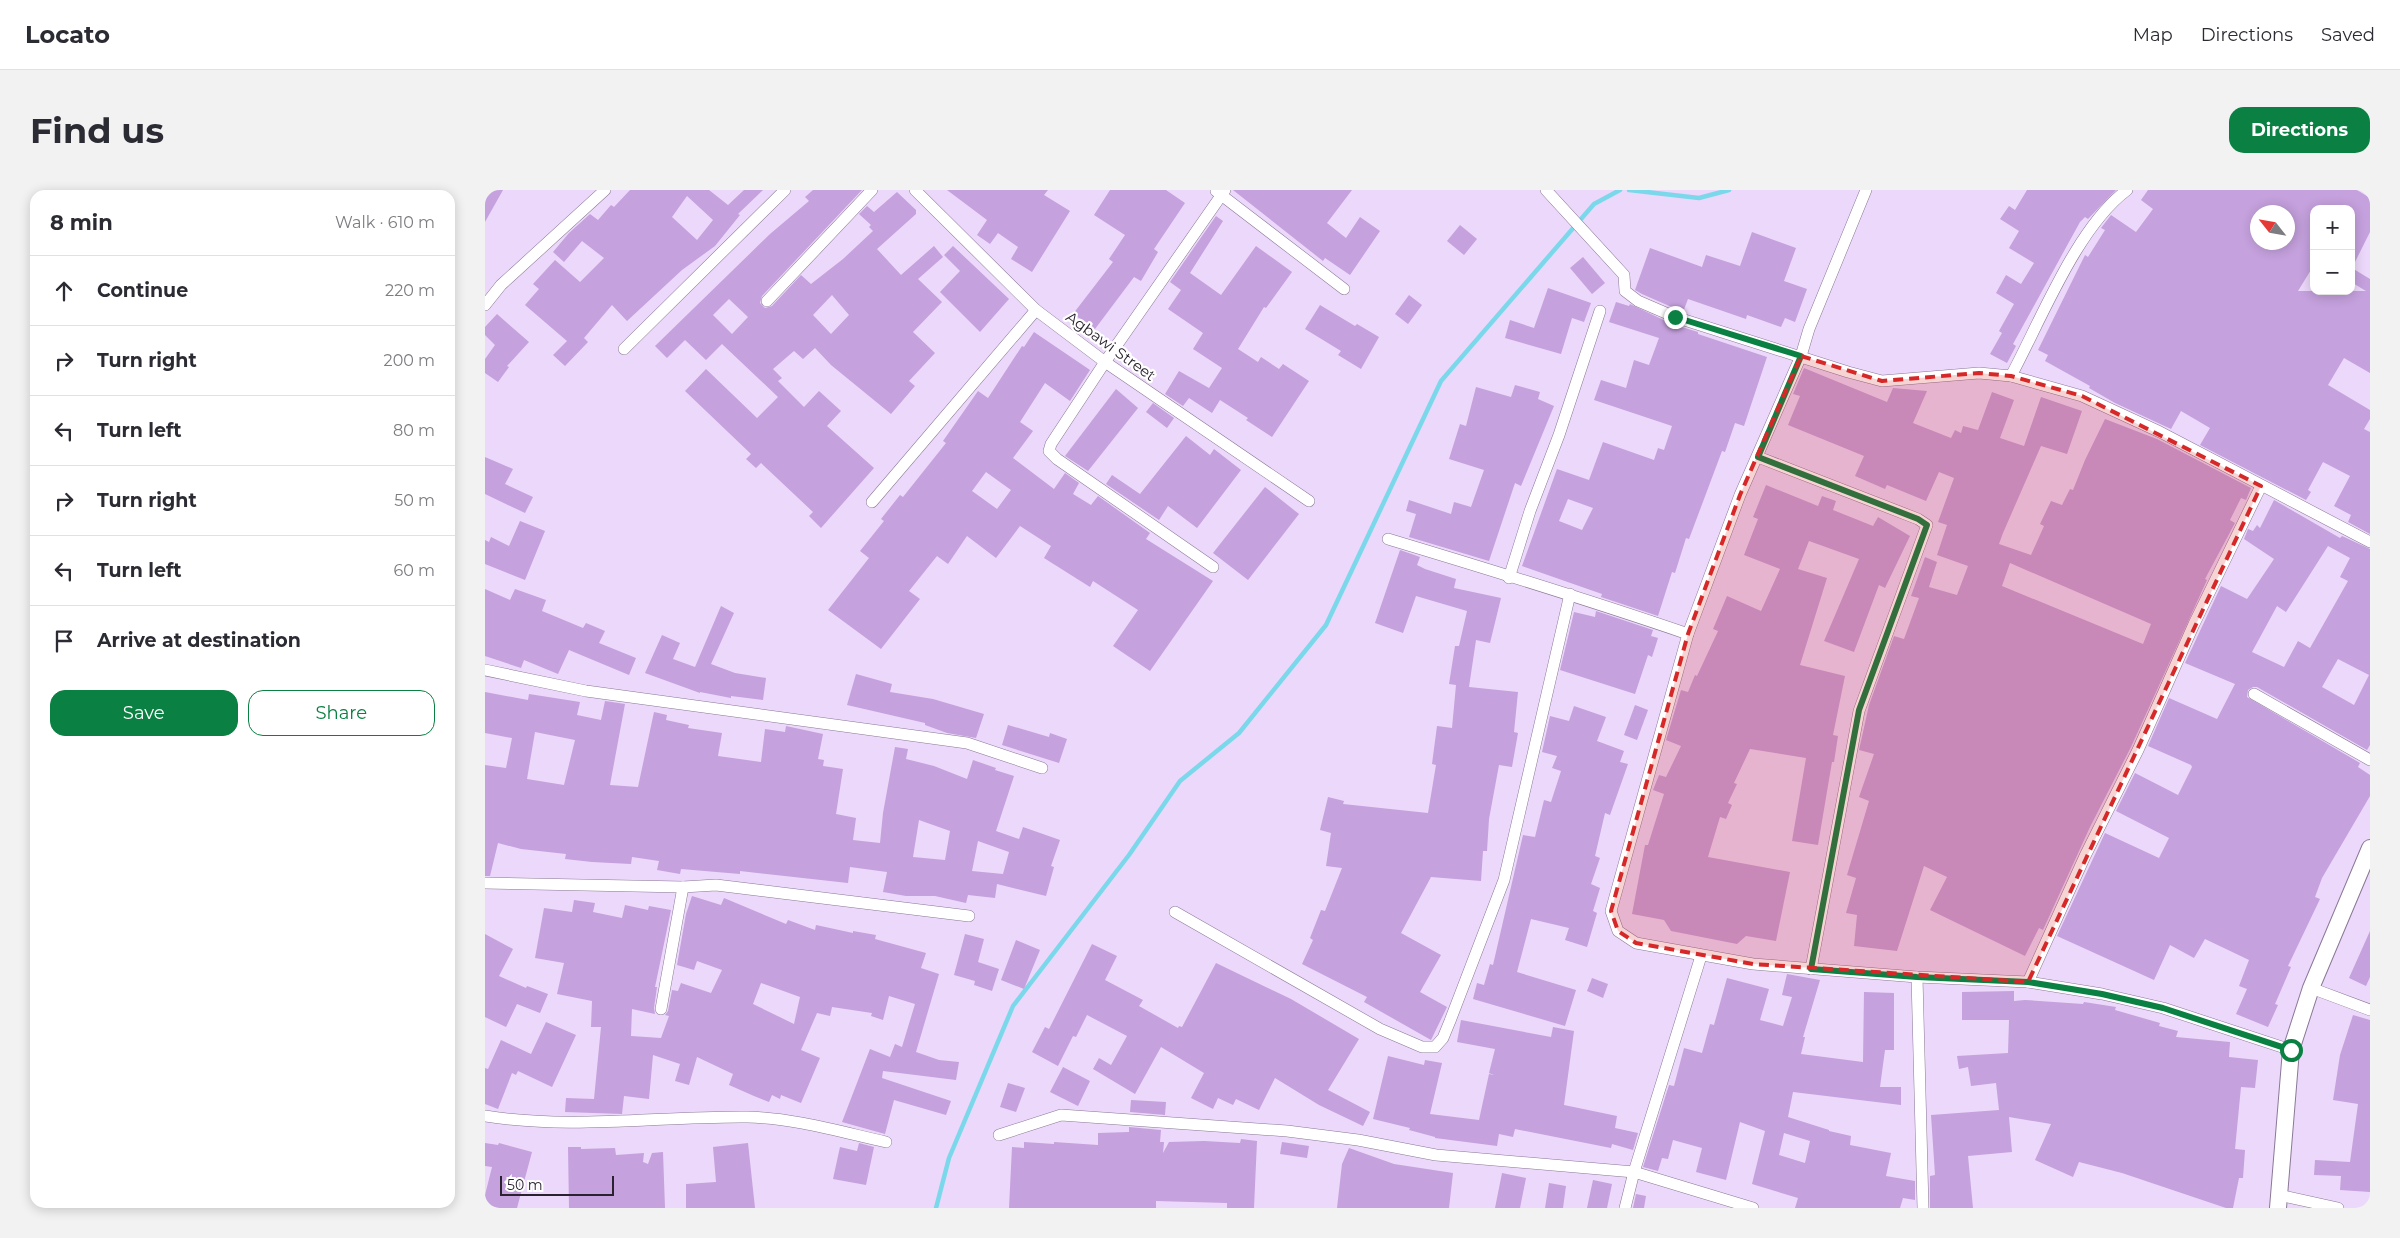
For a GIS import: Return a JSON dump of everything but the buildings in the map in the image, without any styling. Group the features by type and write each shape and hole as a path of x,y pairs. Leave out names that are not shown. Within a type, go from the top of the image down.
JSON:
{"main road":[{"path":"2278,1202 2291,1050 2311,988 2370,848"}],"street":[{"path":"485,305 501,286 605,190"},
{"path":"624,349 785,190"},
{"path":"767,301 872,190"},
{"name":"Agbawi Street","path":"915,190 1036,310 1105,362 1309,501"},
{"path":"1546,190 1624,275 1625,291 1638,301 1675,317 1882,381 1979,373 2011,376 2082,396 2159,432 2370,542"},
{"path":"1866,190 1809,329 1801,356 1740,495 1688,634 1611,911 1618,931 1636,943 1753,964 1917,977 2028,982 2102,994 2163,1008 2291,1050"},
{"path":"2011,376 2057,286 2088,232 2101,213 2127,190"},
{"path":"1213,567 1057,460 1049,451 1051,444 1220,192 1344,289"},
{"path":"872,502 1036,310"},
{"path":"1509,578 1530,511 1559,435 1600,311"},
{"path":"1758,457 1918,519 1927,525 1859,710 1811,969"},
{"path":"2028,982 2085,856 2138,750 2194,624 2261,486"},
{"path":"1388,539 1509,578 1570,594 1688,634"},
{"path":"1175,912 1380,1029 1422,1047 1435,1047 1443,1038 1504,880 1570,594"},
{"path":"485,670 586,690 967,743 1042,768"},
{"path":"2254,694 2370,760"},
{"path":"485,883 683,887 716,885 969,916"},
{"path":"661,1009 683,887"},
{"path":"1625,1208 1634,1172 1701,956"},
{"path":"1917,977 1923,1208"},
{"path":"2311,988 2370,1010"},
{"path":"999,1136 1061,1115 1287,1130 1358,1140 1436,1155 1634,1172 1753,1208"},
{"path":"485,1116 574,1122 749,1117 804,1124 886,1142"},
{"path":"2278,1202 2338,1208"}],"highlighted area":[{"path":"1801,356 1882,381 1979,373 2011,376 2082,396 2261,486 2028,982 1753,964 1636,943 1618,931 1611,911 1688,634 1740,495"}],"waterway":[{"path":"936,1208 949,1158 1013,1006 1129,855 1180,781 1239,733 1326,625 1441,381 1594,204 1620,190"},
{"path":"1629,190 1699,198 1729,190"}],"route":[{"path":"1675,317 1801,356 1758,457 1918,519 1927,525 1859,710 1811,969 1917,977 2028,982 2102,994 2163,1008 2291,1050"}]}
